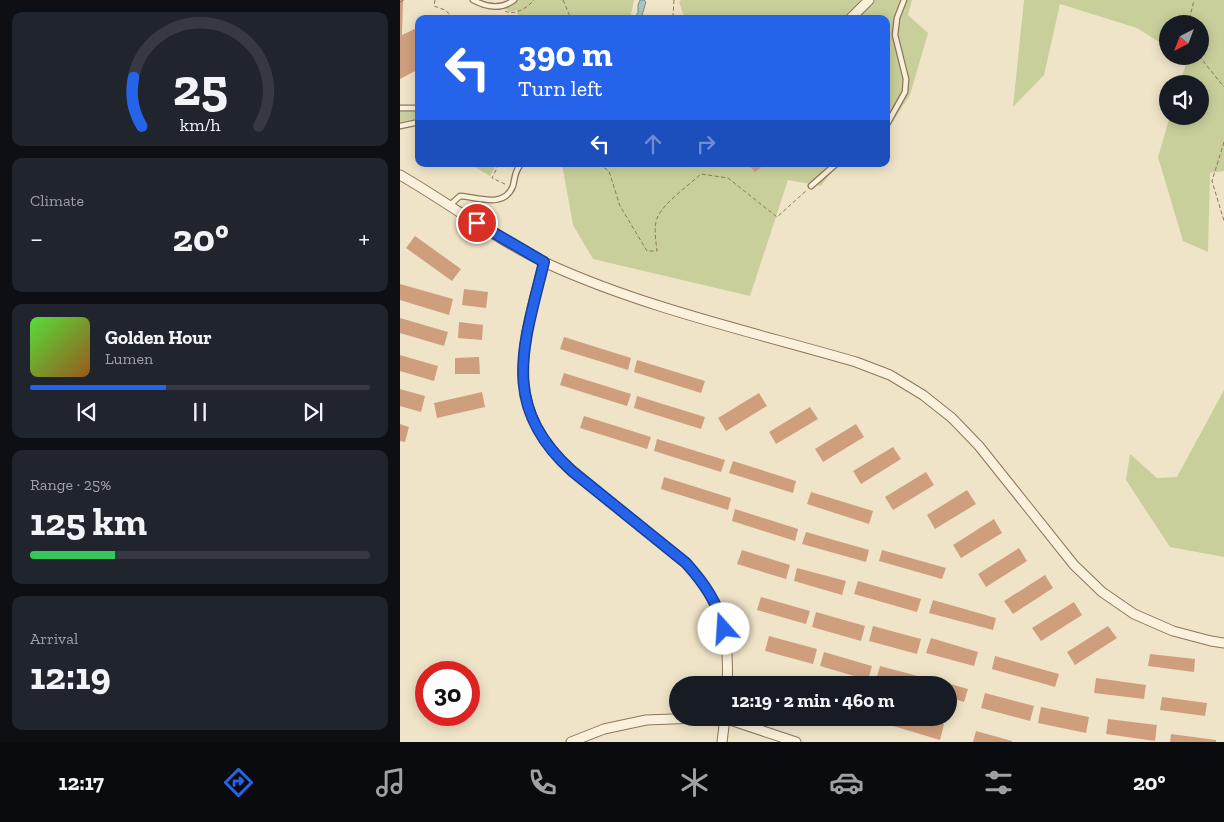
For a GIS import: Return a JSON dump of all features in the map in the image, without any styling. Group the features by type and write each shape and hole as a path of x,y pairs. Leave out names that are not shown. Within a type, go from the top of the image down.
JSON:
{"street":[{"path":"854,15 868,0"},
{"path":"400,175 544,262 588,281 633,298 856,362 890,375 923,395 952,418 979,446 1074,565 1102,592 1134,614 1173,631 1224,643"},
{"path":"544,262 526,334 522,373 530,410 537,427 545,443 567,467 686,563 699,578 713,598 722,618 728,660 727,676"},
{"path":"571,742 604,730 646,720 669,719"},
{"path":"722,742 723,726"},
{"path":"748,726 796,742"}],"lane":[{"path":"473,0 488,6 502,6 514,0"},
{"path":"890,119 905,92 906,79 895,35 897,18 904,0"},
{"path":"400,108 415,108"},
{"path":"400,126 415,123"},
{"path":"450,205 460,196 488,201 508,194 512,188 516,170 518,167"},
{"path":"811,186 833,167"}],"path":[{"path":"400,2 404,0"},
{"path":"435,0 434,6 445,10 451,15"},
{"path":"502,6 506,12 514,13 527,7 534,0"},
{"path":"563,0 569,15"},
{"path":"673,15 674,0"},
{"path":"1190,15 1194,0"},
{"path":"1206,65 1224,87"},
{"path":"1224,142 1212,181 1224,221"},
{"path":"498,167 492,178 512,188"},
{"path":"603,167 609,171 620,206 647,251 657,251 655,234 658,216 672,199 701,174 728,178 777,217 811,186"}],"green space":[{"path":"517,0 634,0 631,15 518,15 517,10 510,12 505,8 514,4"},
{"path":"681,0 912,0 908,15 928,33 910,95 890,126 890,15 684,15 679,2"},
{"path":"1024,0 1224,0 1224,171 1210,173 1208,252 1183,241 1158,157 1167,125 1209,125 1209,75 1183,75 1186,65 1209,65 1209,15 1159,15 1159,42 1137,28 1060,4 1044,75 1013,107"},
{"path":"400,110 415,111 415,119 400,122"},
{"path":"475,167 495,167 490,176"},
{"path":"563,167 838,167 833,170 821,186 788,180 750,296 593,259 573,225"},
{"path":"1224,390 1224,557 1170,547 1126,480 1130,454 1157,478 1177,477"}],"water":[{"path":"640,0 646,2 642,15 636,15"}],"building":[{"path":"400,0 403,0 402,35 415,29 415,71 400,79"},
{"path":"751,167 761,167 755,172"},
{"path":"415,236 461,269 452,281 406,248"},
{"path":"400,284 453,299 449,315 400,300"},
{"path":"464,289 488,292 486,308 462,305"},
{"path":"400,318 448,332 444,346 400,333"},
{"path":"459,322 483,325 482,340 458,338"},
{"path":"564,337 631,358 628,370 560,349"},
{"path":"400,355 438,366 434,381 400,371"},
{"path":"479,357 480,374 455,374 455,358"},
{"path":"637,360 705,381 701,393 634,372"},
{"path":"564,373 631,394 627,406 560,385"},
{"path":"400,389 425,396 421,412 400,406"},
{"path":"482,392 485,407 437,418 434,403"},
{"path":"759,393 767,406 726,431 718,418"},
{"path":"637,396 705,417 701,429 634,408"},
{"path":"810,407 818,419 776,444 769,432"},
{"path":"584,416 651,437 647,449 580,428"},
{"path":"400,424 409,427 405,442 400,441"},
{"path":"856,424 864,437 823,462 815,449"},
{"path":"657,439 725,460 721,472 654,451"},
{"path":"893,447 901,459 861,484 853,471"},
{"path":"733,461 796,481 793,493 729,473"},
{"path":"926,472 934,485 893,510 885,497"},
{"path":"664,477 731,498 728,510 661,489"},
{"path":"967,490 976,504 935,529 927,515"},
{"path":"811,492 873,511 869,524 807,504"},
{"path":"735,509 798,529 795,541 732,521"},
{"path":"994,519 1002,533 961,558 953,545"},
{"path":"806,532 869,550 866,562 802,544"},
{"path":"1019,548 1027,561 986,587 978,574"},
{"path":"742,550 790,565 786,579 737,564"},
{"path":"882,550 946,568 942,579 879,561"},
{"path":"797,568 846,581 842,595 794,581"},
{"path":"1045,575 1053,588 1013,614 1004,601"},
{"path":"858,581 921,599 917,612 854,594"},
{"path":"761,597 810,611 806,624 757,610"},
{"path":"933,600 996,618 993,630 929,613"},
{"path":"1074,602 1082,615 1041,641 1032,628"},
{"path":"816,612 865,626 861,641 812,627"},
{"path":"873,626 921,639 917,654 869,641"},
{"path":"1108,626 1117,638 1075,665 1067,652"},
{"path":"769,636 817,649 813,664 765,651"},
{"path":"931,638 978,652 974,666 926,653"},
{"path":"824,652 872,666 869,676 854,676 820,666"},
{"path":"1150,654 1195,659 1194,672 1148,666"},
{"path":"995,656 1059,674 1055,687 992,669"},
{"path":"880,666 918,676 877,676"},
{"path":"1096,678 1146,685 1144,699 1094,693"},
{"path":"957,686 968,689 964,702 957,700"},
{"path":"985,693 1034,706 1030,721 981,708"},
{"path":"1162,697 1207,703 1205,716 1160,710"},
{"path":"1041,707 1089,717 1086,733 1038,723"},
{"path":"1108,719 1157,725 1155,741 1106,734"},
{"path":"893,726 944,726 940,740"},
{"path":"976,731 1012,741 1012,742 973,742"},
{"path":"1171,734 1216,740 1216,742 1170,742"}],"route":[{"path":"477,223 544,262 526,334 522,373 530,410 545,443 572,471 686,563 713,598 722,618 724,629"}]}
